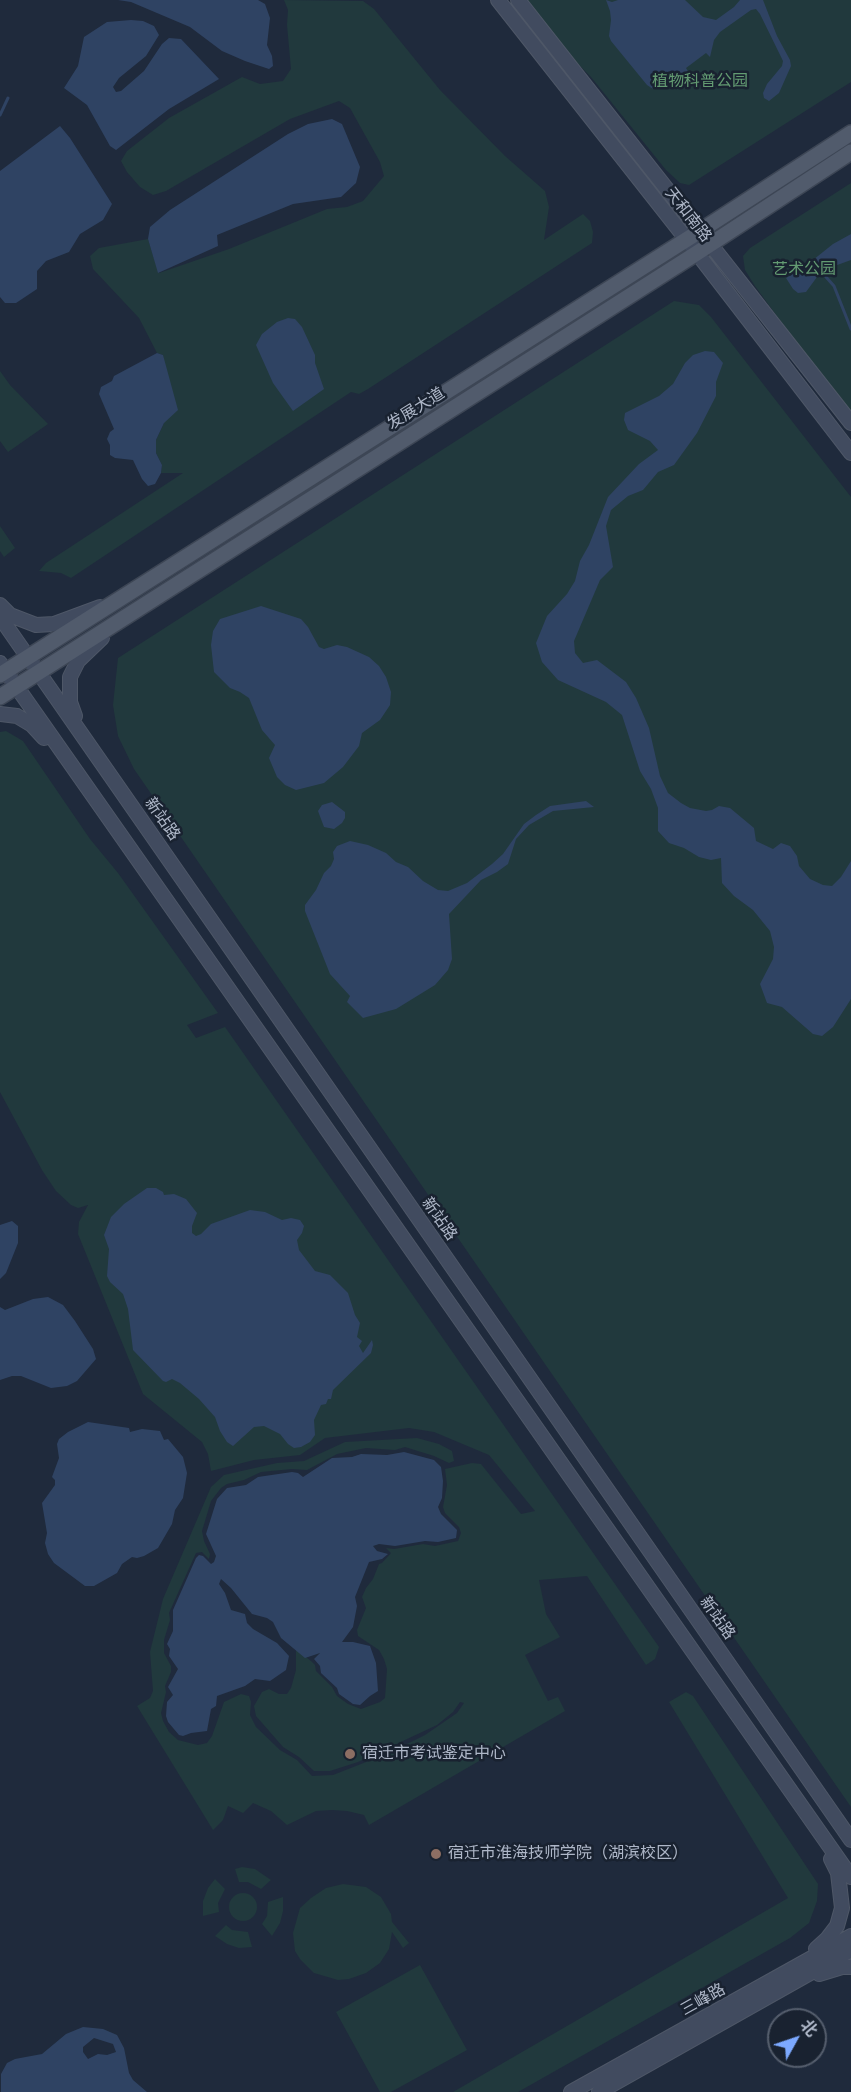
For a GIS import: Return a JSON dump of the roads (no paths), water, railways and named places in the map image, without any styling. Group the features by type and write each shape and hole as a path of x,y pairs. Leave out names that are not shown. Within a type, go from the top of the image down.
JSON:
{"main road":[{"name":"发展大道","path":"2,670 28,657 687,240 851,133"},
{"name":"发展大道","path":"0,697 697,253 851,152"}],"street":[{"name":"天和南路","path":"498,0 851,453"},
{"name":"天和南路","path":"518,0 851,423"},
{"path":"0,605 10,615 36,625 54,624 129,593"},
{"path":"97,755 76,718 70,702 70,677 78,662 90,648 138,608"},
{"name":"新站路","path":"0,617 851,1839"},
{"path":"2,670 809,1814 851,1877"},
{"path":"0,714 17,716 32,725 71,766"},
{"path":"827,1805 851,1832"},
{"path":"762,1993 827,1939 837,1926 842,1908 838,1873 809,1814"},
{"name":"三峰路","path":"599,2092 851,1936"},
{"name":"三峰路","path":"571,2092 762,1993 851,1950"},
{"path":"762,1993 842,1967 851,1967"}],"water":[{"path":"118,0 258,0 265,4 270,18 267,45 273,66 269,69 245,61 222,51 190,27 131,2"},
{"path":"606,0 612,2 618,0 685,0 703,17 716,20 740,0 763,0 791,66 779,93 769,101 764,98 763,93 767,84 782,66 783,61 756,9 751,10 720,32 714,40 710,57 706,53 686,68 689,73 671,85 653,89 647,85 611,41 609,36 610,11"},
{"path":"143,21 154,26 159,35 146,56 119,78 113,87 116,92 121,91 144,71 162,44 169,38 181,39 219,79 169,109 116,150 110,146 87,105 64,88 78,66 84,37 107,22"},
{"path":"332,119 342,124 360,167 356,183 341,197 293,204 217,235 218,246 158,273 148,239 150,227 170,210 288,134 308,124"},
{"path":"60,126 112,204 103,220 80,234 69,252 46,261 37,271 37,289 16,303 5,303 0,297 0,171"},
{"path":"851,234 851,260 829,268 817,277 806,292 798,293 793,289 786,278 803,268 833,244"},
{"path":"288,318 295,319 302,327 315,355 315,363 324,389 293,411 273,383 256,345 262,334 277,322"},
{"path":"705,351 714,352 723,363 716,382 716,396 697,433 674,465 658,472 643,490 628,496 611,510 606,526 613,567 600,580 574,641 575,653 583,663 597,660 626,682 649,728 660,776 668,793 681,803 690,808 706,811 719,806 730,808 754,828 756,841 773,849 781,843 790,846 797,856 799,866 810,879 823,885 832,886 851,861 851,999 833,1027 822,1036 813,1034 782,1007 767,1003 760,984 773,959 774,947 770,931 753,910 734,896 722,883 721,858 711,860 699,857 684,848 669,843 658,831 658,808 651,789 640,771 622,715 606,702 558,680 542,662 536,643 547,616 567,594 575,581 580,561 589,545 608,497 639,464 658,450 650,441 628,430 624,420 625,413 659,396 673,384 685,363 693,355"},
{"path":"157,353 163,355 178,410 164,423 156,440 156,453 162,465 161,473 155,484 148,486 133,460 115,458 110,455 110,445 107,439 114,429 99,394 101,387 112,381 114,376"},
{"path":"261,606 301,619 319,647 324,649 337,645 347,647 369,657 386,677 391,692 390,705 380,720 362,733 359,746 343,767 324,783 296,790 285,785 277,777 269,758 275,745 262,730 249,698 230,688 214,672 211,645 213,631 220,619"},
{"path":"586,801 594,807 553,811 529,825 516,839 508,864 481,880 449,914 452,959 448,970 435,985 396,1009 363,1018 347,1002 350,996 330,974 305,911 305,905 316,890 324,873 331,866 334,859 333,852 337,846 350,841 368,845 408,867 423,881 438,890 448,891 467,883 492,864 503,854 524,824 536,815 550,806"},
{"path":"332,802 345,812 342,823 334,829 324,827 318,811 322,805"},
{"path":"147,1188 156,1188 164,1195 174,1194 186,1199 197,1213 192,1226 192,1233 196,1236 211,1224 250,1210 265,1212 282,1220 291,1218 300,1220 304,1226 297,1240 299,1250 315,1271 330,1275 348,1293 360,1323 357,1337 362,1341 359,1346 363,1353 372,1340 371,1353 333,1390 331,1399 321,1405 314,1420 315,1435 310,1442 294,1448 280,1434 264,1426 254,1427 233,1446 227,1442 215,1417 199,1399 172,1379 163,1381 133,1350 128,1309 123,1294 107,1276 109,1249 104,1235 111,1217 124,1204"},
{"path":"12,1221 18,1226 18,1243 6,1273 0,1279 0,1225"},
{"path":"48,1297 63,1305 93,1349 96,1359 77,1381 67,1386 51,1388 21,1376 0,1380 0,1307 5,1310 33,1299"},
{"path":"88,1422 129,1428 130,1432 142,1429 160,1431 164,1440 168,1439 183,1457 187,1473 183,1498 158,1548 144,1556 132,1557 122,1564 117,1573 94,1586 85,1586 54,1563 48,1554 42,1503 55,1485 52,1477 59,1458 57,1444 59,1439"},
{"path":"404,1452 434,1460 441,1467 442,1498 438,1507 441,1514 457,1530 456,1538 438,1542 373,1546 377,1551 388,1554 382,1559 369,1562 355,1597 357,1606 353,1627 342,1642 370,1646 376,1663 378,1691 360,1705 353,1704 339,1694 337,1688 321,1673 320,1666 314,1659 320,1653 305,1658 281,1638 273,1622 252,1614 221,1579 219,1584 231,1610 245,1614 247,1623 253,1629 277,1643 289,1656 286,1670 270,1681 255,1679 245,1686 217,1696 216,1706 211,1709 207,1731 179,1735 166,1716 167,1702 173,1695 168,1687 178,1669 169,1656 170,1649 167,1644 173,1631 173,1610 196,1558 199,1555 211,1564 214,1562 216,1556 206,1534 217,1499 227,1488 246,1485 258,1477 292,1472 303,1477 332,1458"},
{"path":"83,2027 103,2029 117,2035 124,2048 129,2073 133,2080 147,2092 1,2092 1,2074 7,2063 15,2059 42,2054 66,2034","holes":["94,2038 113,2044 116,2052 107,2055 98,2054 88,2059 83,2052 83,2047"]}],"waterway":[{"path":"0,115 8,98"},
{"path":"826,277 834,286 851,329"}],"place":[{"name":"宿迁市考试鉴定中心","path":"350,1754"},
{"name":"宿迁市淮海技师学院（湖滨校区）","path":"436,1854"}],"park label":[{"name":"植物科普公园","path":"700,82"},
{"name":"艺术公园","path":"804,270"}]}
